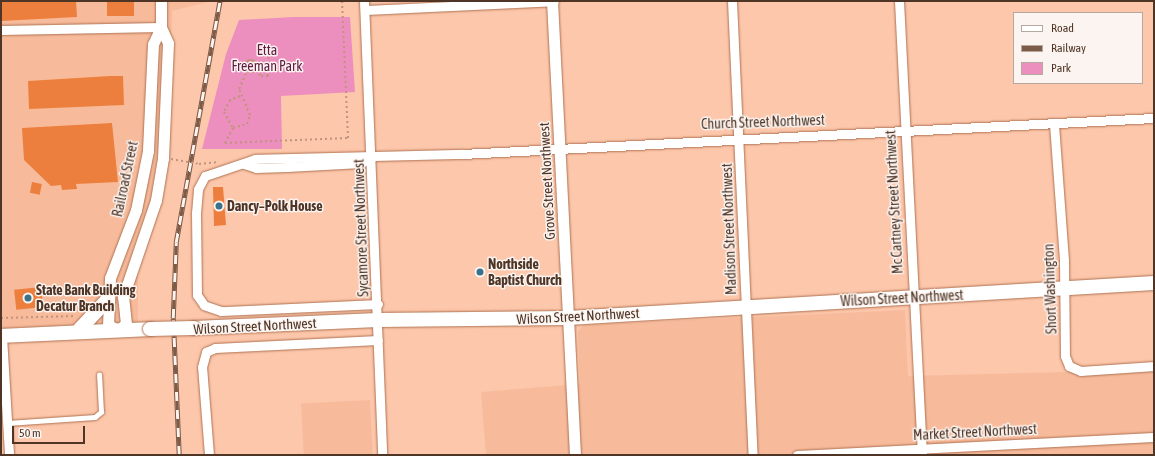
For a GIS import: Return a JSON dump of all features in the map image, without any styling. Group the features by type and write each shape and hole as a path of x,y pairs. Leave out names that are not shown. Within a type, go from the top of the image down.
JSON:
{"highway":[{"name":"Wilson Street Northwest","path":"2,336 378,320 568,318 1065,290 1154,283"},
{"path":"77,332 107,300"}],"street":[{"path":"118,330 126,324 123,298 156,200 163,158 168,43 161,27 161,1"},
{"path":"365,6 552,1"},
{"name":"Grove Street Northwest","path":"552,1 576,455"},
{"name":"Madison Street Northwest","path":"732,1 752,455"},
{"name":"Mc Cartney Street Northwest","path":"899,1 912,299 922,452"},
{"name":"Sycamore Street Northwest","path":"365,6 373,157 382,455"},
{"path":"1,30 161,27"},
{"name":"Railroad Street","path":"118,330 108,325 107,300 114,266 136,210 148,151 153,44 161,27"},
{"name":"Church Street Northwest","path":"378,304 221,311 204,305 197,295 196,282 198,189 205,176 255,159 359,153 373,157 561,149 739,138 1154,118"},
{"name":"Short Washington","path":"1054,124 1065,290 1065,356 1069,366 1080,371 1154,366"},
{"path":"2,336 9,455"},
{"path":"209,455 202,367 206,352 215,348 378,340"},
{"name":"Market Street Northwest","path":"797,455 922,452 1154,437"}],"lane":[{"path":"7,423 95,417 101,412 99,375"}],"path":[{"path":"259,50 267,52 270,65 268,76 261,76 256,70 257,64 250,60 245,64 247,71 241,80 240,96 250,114 247,124 233,128 225,143 348,138 342,1"},
{"path":"270,65 279,70"},
{"path":"247,71 256,70"},
{"path":"233,128 224,112 230,100 240,96"},
{"path":"171,159 199,164"},
{"path":"1,318 77,316 82,312"}],"shaded area":[{"path":"1,1 212,1 172,11 169,142 159,201 138,268 138,322 1,328"},
{"path":"905,310 908,376 1154,370 1154,455 486,455 481,392 580,384 578,331 584,325"},
{"path":"370,400 373,455 304,455 301,404"}],"green space":[{"name":"Etta Freeman Park","path":"293,17 350,17 355,92 281,96 282,149 202,149 226,54 239,20"}],"building":[{"path":"1,1 76,1 77,17 1,21"},
{"path":"107,1 134,1 134,16 107,16"},
{"path":"123,76 124,105 29,109 28,81"},
{"path":"112,123 118,182 76,184 77,189 62,190 61,185 51,186 24,160 22,128"},
{"path":"32,182 42,184 40,195 30,193"},
{"name":"Dancy–Polk House","path":"213,187 223,187 226,225 214,226"},
{"name":"State Bank Building Decatur Branch","path":"41,287 43,307 16,310 14,290"}],"railway":[{"path":"179,455 173,318 176,242 220,1"}],"place":[{"name":"Dancy–Polk House","path":"219,206"},
{"name":"Northside Baptist Church","path":"480,272"},
{"name":"State Bank Building Decatur Branch","path":"28,298"}]}
